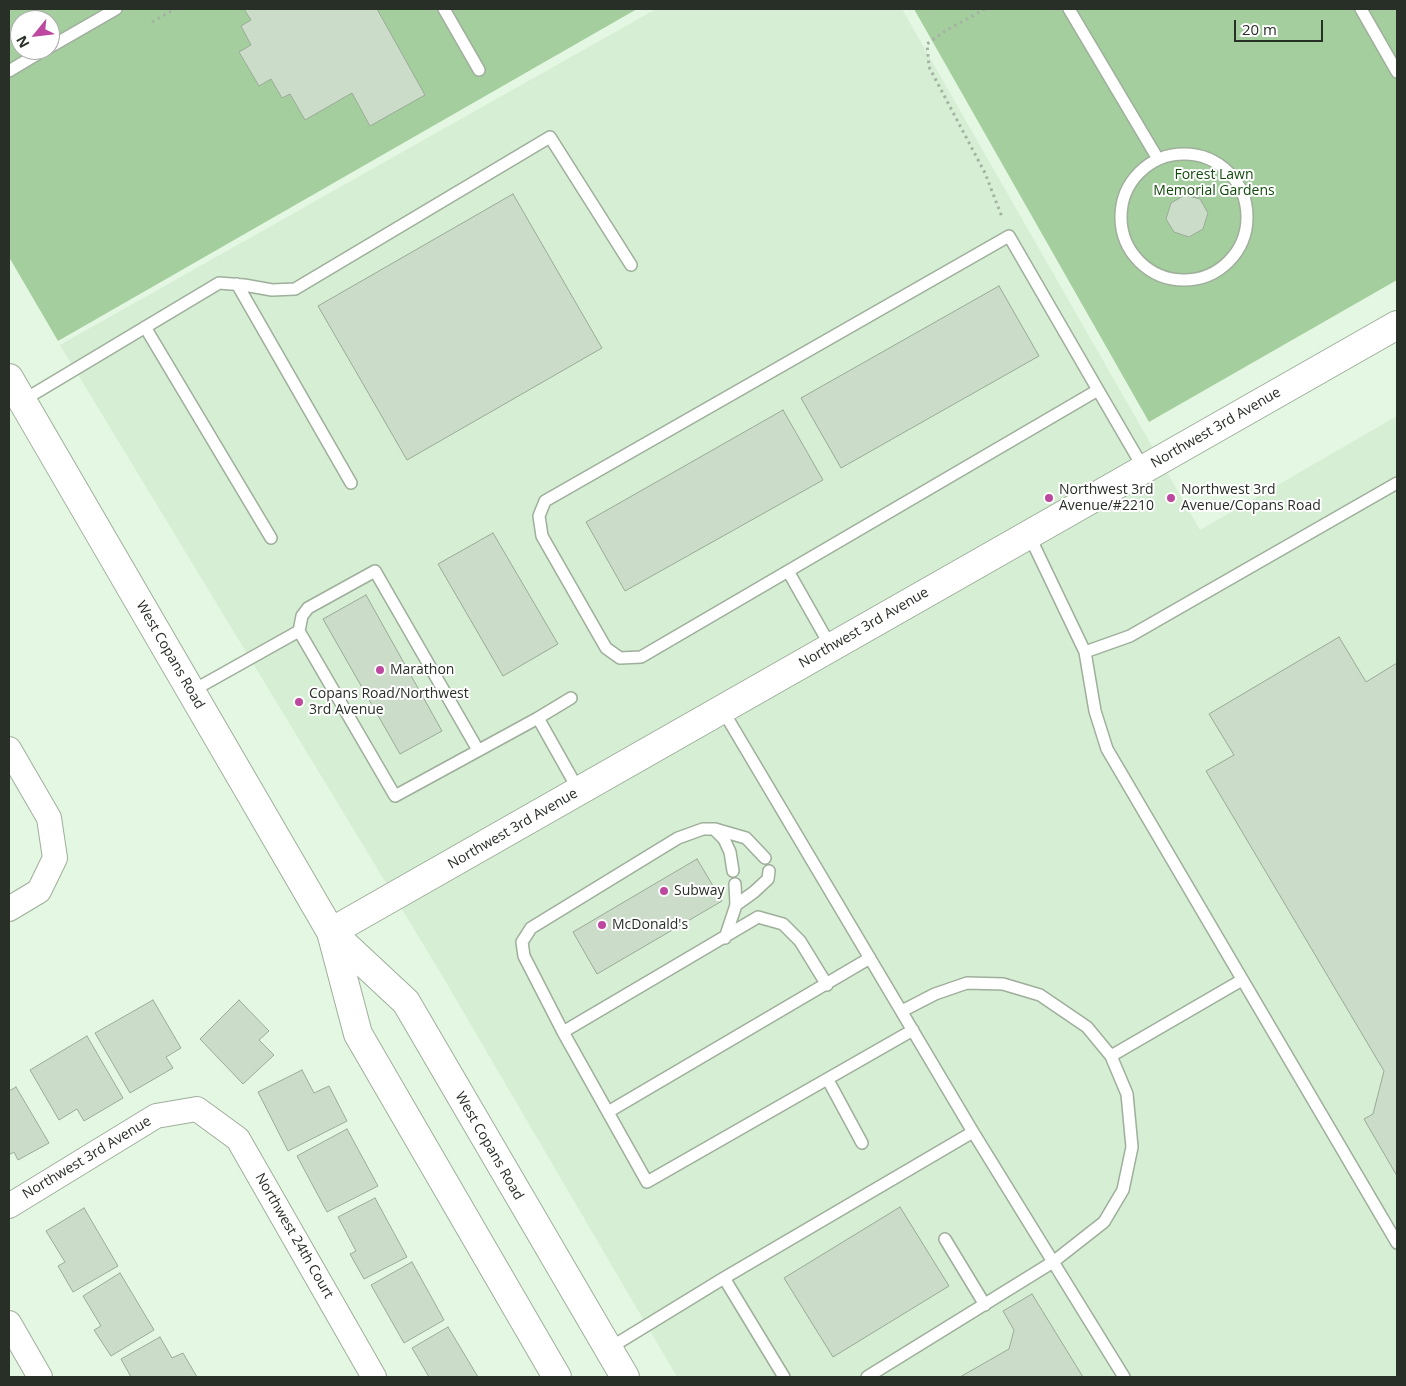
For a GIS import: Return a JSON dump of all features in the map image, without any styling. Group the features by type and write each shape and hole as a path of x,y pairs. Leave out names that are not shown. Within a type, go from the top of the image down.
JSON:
{"main road":[{"name":"Northwest 3rd Avenue","path":"332,932 1397,325"},
{"name":"West Copans Road","path":"15,389 332,932 358,1034 557,1377"},
{"name":"West Copans Road","path":"332,932 406,1002 625,1377"}],"street":[{"path":"9,750 49,818 55,858 39,891 9,909"},
{"name":"Northwest 3rd Avenue","path":"9,1206 156,1116 197,1108"},
{"name":"Northwest 24th Court","path":"197,1108 238,1139 374,1377"},
{"path":"9,1323 40,1377"}],"lane":[{"path":"60,41 116,9"},
{"path":"444,9 479,70"},
{"path":"1069,9 1158,159"},
{"path":"1361,9 1397,72"},
{"path":"9,71 27,60"},
{"path":"15,389 145,327 219,283 272,290 295,289 550,137 631,265"},
{"path":"1178,154 1199,155 1218,164 1233,178 1243,197 1247,217 1243,237 1234,256 1218,270 1199,278 1179,280 1158,275 1141,264 1128,247 1122,228 1121,207 1128,187 1140,170 1158,159 1178,154"},
{"path":"1098,390 641,657 620,658 606,648 542,536 540,516 545,500 1009,236 1144,469"},
{"path":"237,284 351,483"},
{"path":"145,327 271,538"},
{"path":"1085,652 1130,636 1397,483"},
{"path":"1029,535 1085,652 1094,711 1107,749 1397,1243"},
{"path":"788,571 831,647"},
{"path":"478,750 375,572 308,608 302,616 299,631 395,796 538,718 571,698"},
{"path":"192,691 299,631"},
{"path":"722,709 973,1132 1124,1377"},
{"path":"538,718 579,791"},
{"path":"765,858 746,838 715,829 704,829 678,838 531,928 522,942 524,956 563,1032 646,1182 913,1030"},
{"path":"715,829 724,839 730,852 733,871"},
{"path":"736,904 754,892 768,879 769,870"},
{"path":"725,938 736,904 735,884"},
{"path":"563,1032 758,917 783,924 800,941 826,985"},
{"path":"608,1112 870,958"},
{"path":"1111,1056 1242,980"},
{"path":"867,1377 1053,1262 1104,1222 1123,1190 1132,1147 1127,1094 1111,1056 1087,1027 1040,996 1004,984 967,983 935,994 902,1011"},
{"path":"828,1080 862,1143"},
{"path":"608,1348 973,1132"},
{"path":"945,1239 985,1304"},
{"path":"724,1278 784,1377"}],"path":[{"path":"152,22 174,9"},
{"path":"985,9 945,30 927,44 929,67 985,173 1009,236"}],"shaded area":[{"path":"656,9 902,9 1200,530 1397,416 1397,1377 677,1377 440,972 60,345"}],"green space":[{"path":"9,9 637,9 58,341 9,257"},
{"name":"Forest Lawn Memorial Gardens","path":"914,9 1397,9 1397,280 1149,422"}],"building":[{"path":"244,9 377,9 425,95 370,126 352,93 305,120 290,94 282,98 271,79 259,86 239,52 251,45 241,26 251,20"},
{"path":"513,194 602,348 407,460 318,306"},
{"path":"1185,195 1200,199 1208,213 1203,229 1189,237 1174,232 1166,219 1171,203"},
{"path":"999,286 1039,356 841,468 801,398"},
{"path":"783,410 823,480 625,591 586,522"},
{"path":"493,533 558,644 503,676 438,564"},
{"path":"366,595 442,731 400,754 323,619"},
{"path":"1339,637 1366,682 1397,663 1397,1176 1364,1119 1373,1114 1384,1071 1206,771 1234,755 1209,714"},
{"path":"697,859 722,901 597,974 573,932"},
{"path":"153,1000 181,1048 166,1057 173,1068 130,1093 95,1033"},
{"path":"239,1000 269,1031 259,1040 274,1055 243,1084 200,1039"},
{"path":"87,1036 123,1098 84,1121 77,1109 59,1120 30,1070"},
{"path":"302,1070 314,1093 329,1086 347,1121 288,1151 258,1092"},
{"path":"16,1087 49,1143 18,1160 14,1152 9,1155 9,1091"},
{"path":"347,1129 378,1186 327,1212 297,1156"},
{"path":"375,1198 407,1257 364,1279 350,1254 356,1251 338,1217"},
{"path":"900,1207 949,1286 833,1357 784,1278"},
{"path":"84,1208 118,1266 73,1292 58,1266 65,1262 46,1231"},
{"path":"412,1262 444,1320 404,1343 371,1285"},
{"path":"120,1273 154,1330 111,1356 94,1330 101,1326 83,1296"},
{"path":"1032,1294 1083,1377 960,1377 1009,1349 1014,1330 1003,1311"},
{"path":"448,1327 478,1377 429,1377 412,1348"},
{"path":"160,1337 172,1358 183,1353 197,1377 131,1377 121,1359"}],"place":[{"name":"Northwest 3rd Avenue/#2210","path":"1049,498"},
{"name":"Northwest 3rd Avenue/Copans Road","path":"1171,498"},
{"name":"Marathon","path":"380,670"},
{"name":"Copans Road/Northwest 3rd Avenue","path":"299,702"},
{"name":"Subway","path":"664,891"},
{"name":"McDonald's","path":"602,925"}]}
